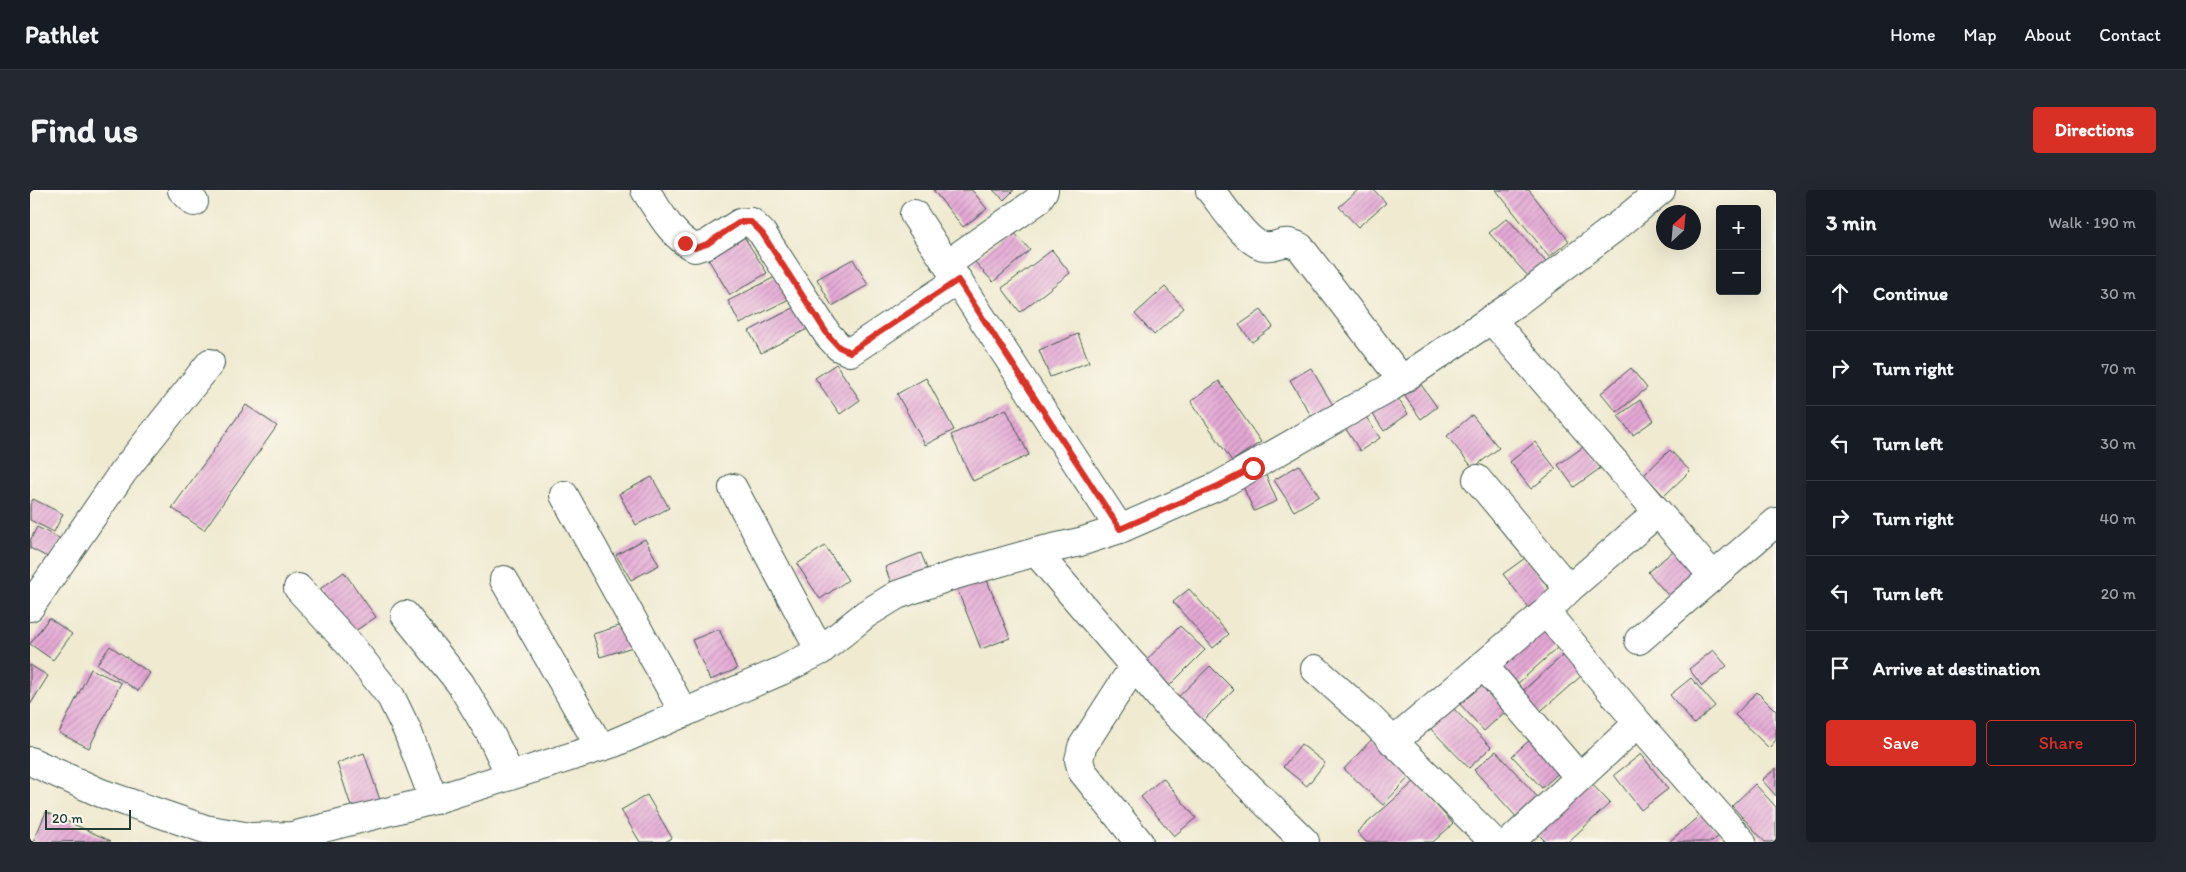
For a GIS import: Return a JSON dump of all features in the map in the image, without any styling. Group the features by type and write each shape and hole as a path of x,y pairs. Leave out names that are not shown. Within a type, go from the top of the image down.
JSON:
{"street":[{"path":"645,190 674,232 685,243 695,248 707,244 740,222 751,222 762,233 828,335 839,347 850,352 952,272 1037,201 1044,190"},
{"path":"1210,190 1248,237 1260,246 1272,247 1280,242 1290,242 1300,247 1402,380"},
{"path":"30,761 101,793 205,829 250,837 292,836 434,800 600,747 782,671 820,651 866,614 897,595 948,577 1036,552 1080,542 1120,529 1218,486 1402,380 1491,319 1621,223 1661,190"},
{"path":"914,214 1120,529"},
{"path":"1491,319 1714,576"},
{"path":"30,607 85,524 123,472 210,362"},
{"path":"1477,479 1568,589"},
{"path":"733,488 820,651"},
{"path":"564,495 684,713"},
{"path":"1393,742 1548,610 1568,589 1658,512"},
{"path":"1639,640 1776,522"},
{"path":"1036,552 1167,705 1305,842"},
{"path":"504,580 600,747"},
{"path":"298,588 350,645 391,697 407,730 434,800"},
{"path":"1548,610 1554,622 1638,723 1742,842"},
{"path":"405,615 460,683 490,733 510,775"},
{"path":"1483,665 1579,777"},
{"path":"1134,666 1082,746 1079,760 1082,771 1139,842"},
{"path":"1315,669 1393,742 1494,842"},
{"path":"1510,842 1638,723"}],"building":[{"path":"933,190 972,190 987,209 963,227"},
{"path":"993,190 1014,190 1004,200"},
{"path":"1358,190 1374,190 1386,203 1358,227 1339,207"},
{"path":"1496,190 1529,190 1569,241 1549,257"},
{"path":"1507,218 1546,262 1529,277 1489,233"},
{"path":"1011,229 1030,250 993,282 974,261"},
{"path":"741,232 767,273 730,295 705,254"},
{"path":"1052,250 1070,273 1020,312 1002,288"},
{"path":"853,259 868,285 832,306 817,279"},
{"path":"781,274 793,297 740,324 728,301"},
{"path":"1165,287 1184,308 1154,335 1135,314"},
{"path":"801,304 813,326 761,353 749,331"},
{"path":"1261,310 1273,327 1252,342 1239,325"},
{"path":"1078,334 1089,362 1050,377 1039,350"},
{"path":"836,364 860,400 840,414 815,378"},
{"path":"1311,368 1334,407 1313,419 1290,380"},
{"path":"1631,368 1647,388 1617,412 1601,393"},
{"path":"926,378 954,430 925,445 897,394"},
{"path":"1417,379 1437,407 1421,419 1401,391"},
{"path":"1219,381 1261,442 1232,461 1191,401"},
{"path":"1393,391 1408,414 1384,431 1368,407"},
{"path":"1640,400 1654,420 1633,435 1618,416"},
{"path":"246,405 277,426 204,530 172,508"},
{"path":"1006,409 1029,455 973,481 951,435"},
{"path":"1362,411 1380,438 1360,451 1342,423"},
{"path":"1472,415 1499,448 1473,468 1447,436"},
{"path":"1535,442 1556,469 1531,489 1510,462"},
{"path":"1586,445 1602,467 1574,487 1558,465"},
{"path":"1670,450 1690,471 1664,496 1644,475"},
{"path":"1299,465 1319,496 1294,511 1274,480"},
{"path":"1264,471 1277,501 1254,511 1241,482"},
{"path":"652,477 669,508 636,525 619,494"},
{"path":"33,499 63,514 54,532 30,520 30,505"},
{"path":"37,527 61,539 51,559 30,548 30,541"},
{"path":"645,539 659,565 631,580 616,555"},
{"path":"825,546 848,580 820,599 797,564"},
{"path":"1677,548 1700,576 1672,600 1648,572"},
{"path":"921,553 929,574 893,588 885,567"},
{"path":"1525,558 1552,592 1530,609 1503,574"},
{"path":"983,570 1010,638 981,649 954,581"},
{"path":"344,572 376,617 352,633 320,589"},
{"path":"1189,589 1229,634 1213,648 1173,602"},
{"path":"49,618 72,634 53,660 30,644"},
{"path":"1548,622 1565,641 1515,686 1498,668"},
{"path":"629,623 636,646 600,657 593,634"},
{"path":"1180,626 1205,650 1166,689 1141,666"},
{"path":"719,629 737,669 710,680 692,640"},
{"path":"110,646 150,673 138,691 97,664"},
{"path":"1570,649 1588,670 1535,716 1517,696"},
{"path":"1713,650 1727,666 1702,686 1689,669"},
{"path":"30,665 48,676 30,705"},
{"path":"1210,666 1234,690 1198,726 1174,701"},
{"path":"91,669 121,683 89,748 59,733"},
{"path":"1475,675 1507,710 1484,731 1452,695"},
{"path":"1691,678 1715,706 1694,724 1670,695"},
{"path":"1757,692 1776,711 1776,740 1769,748 1735,715"},
{"path":"1447,702 1491,747 1469,768 1425,723"},
{"path":"1373,738 1412,774 1383,805 1344,769"},
{"path":"1532,738 1562,770 1542,788 1512,756"},
{"path":"1301,744 1325,763 1307,786 1283,767"},
{"path":"1496,751 1542,802 1520,821 1474,770"},
{"path":"364,753 380,800 352,809 337,763"},
{"path":"1641,754 1668,789 1641,810 1614,775"},
{"path":"1776,768 1776,796 1762,780"},
{"path":"1163,778 1196,818 1174,836 1141,797"},
{"path":"1415,781 1453,824 1433,842 1366,842 1357,832"},
{"path":"1589,781 1610,803 1568,842 1546,842 1535,831"},
{"path":"1755,784 1776,807 1776,842 1765,842 1732,806"},
{"path":"647,795 672,838 665,842 640,842 621,810"},
{"path":"46,812 111,841 40,842 34,840"},
{"path":"1701,814 1720,835 1712,842 1669,842"}],"route":[{"path":"685,243 695,248 707,244 740,222 751,222 762,233 828,335 839,347 850,352 958,280 1120,529 1218,486 1253,468"}]}
